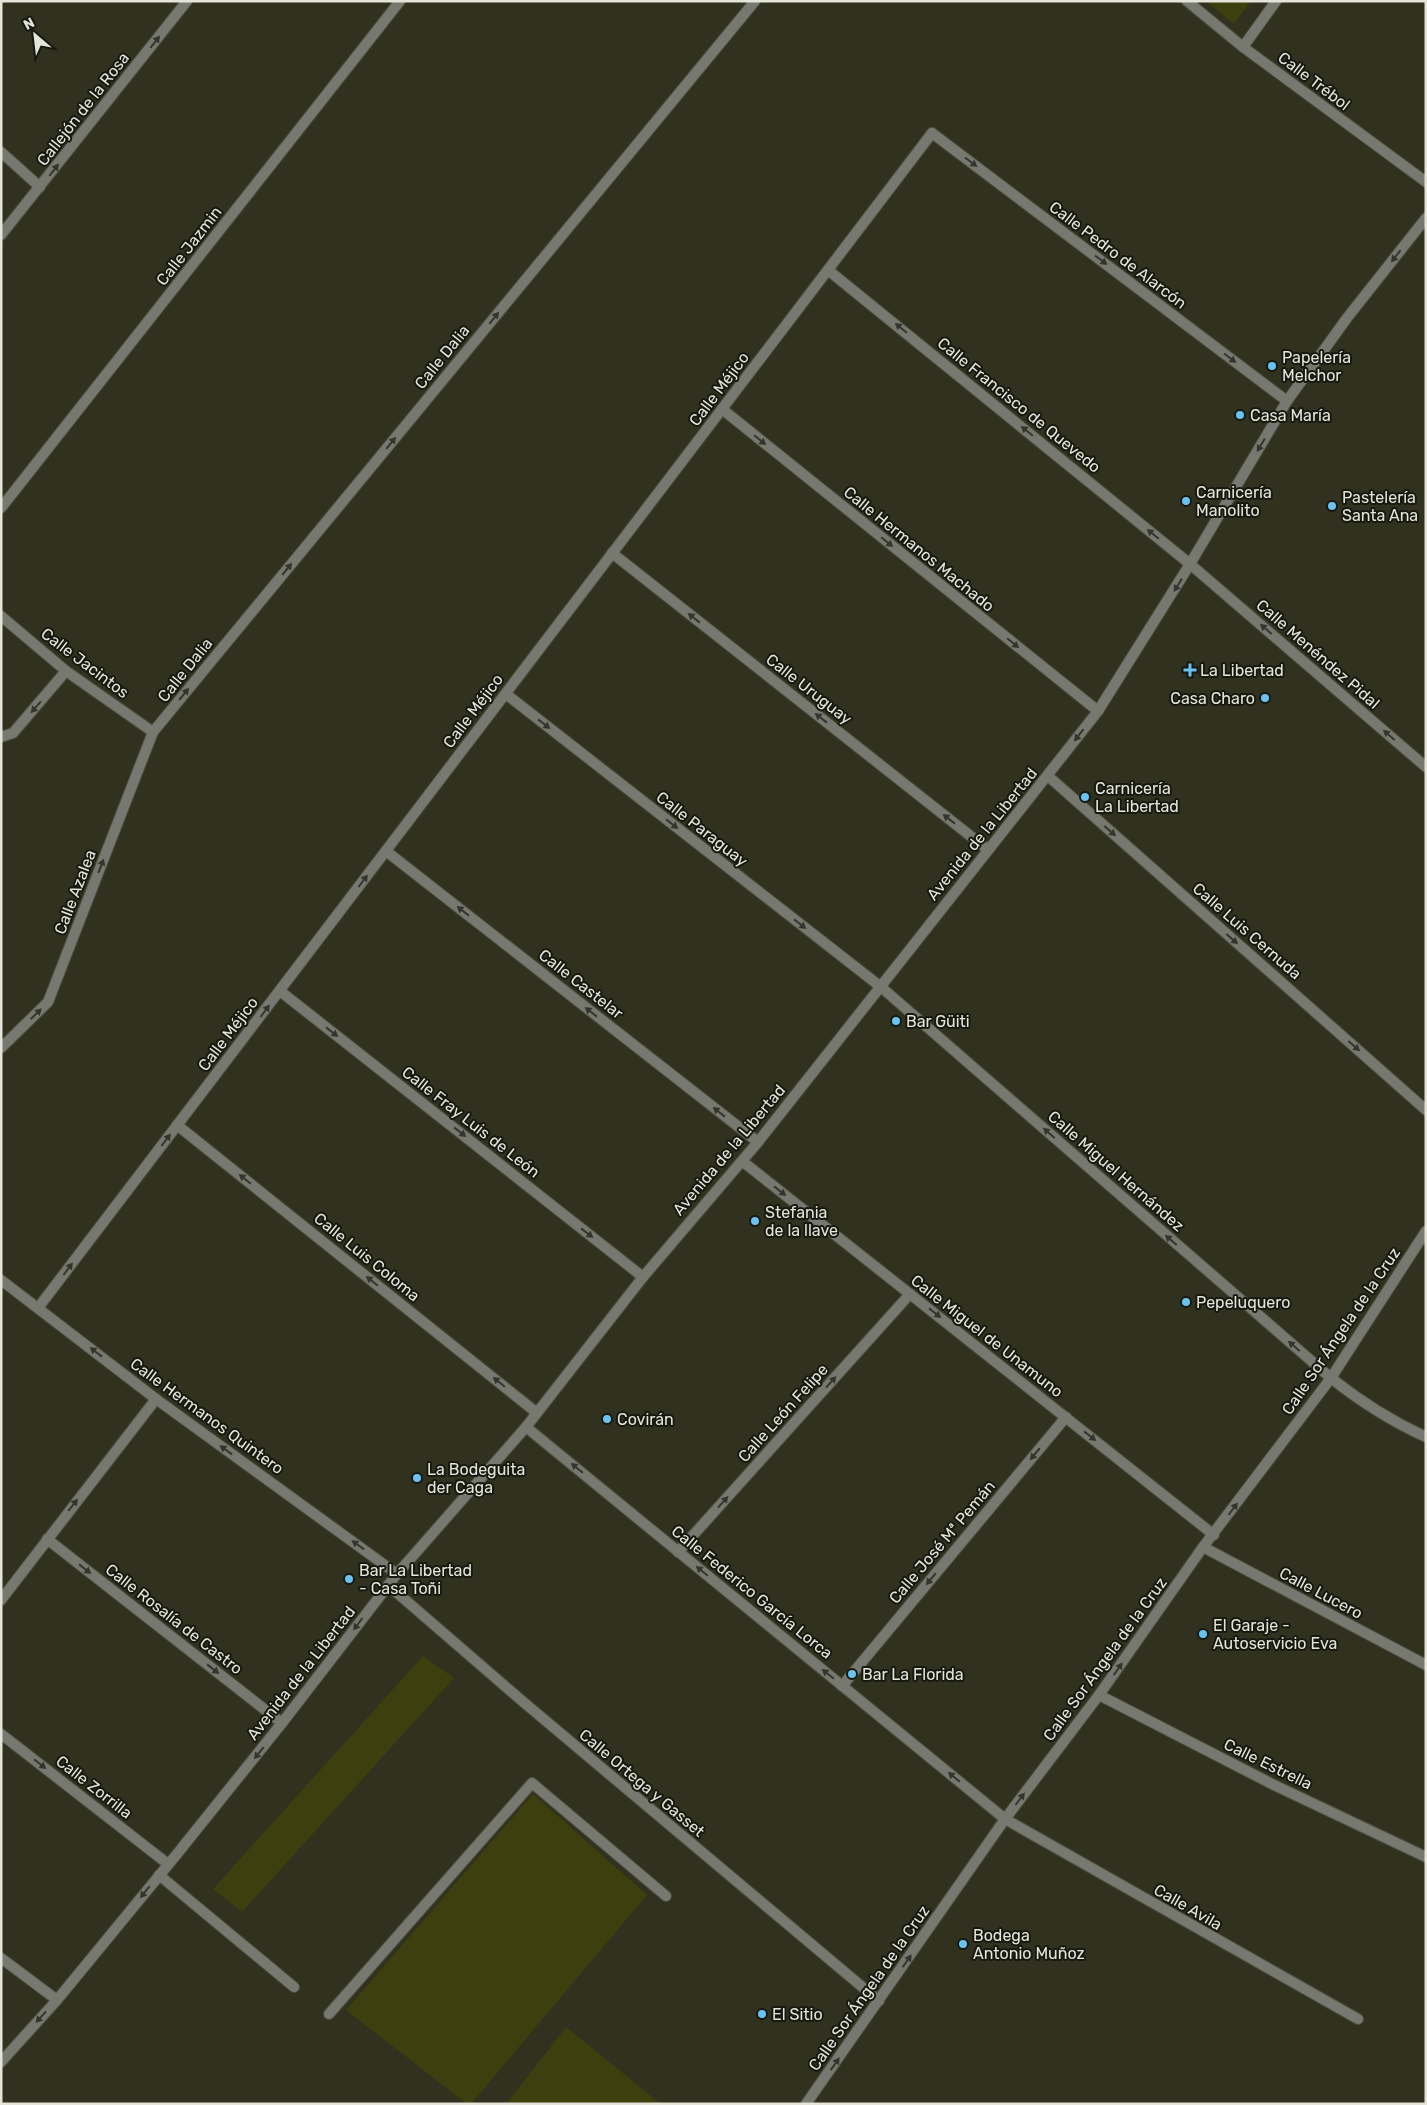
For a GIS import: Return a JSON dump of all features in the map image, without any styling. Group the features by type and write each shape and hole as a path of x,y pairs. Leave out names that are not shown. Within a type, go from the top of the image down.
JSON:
{"street":[{"name":"Callejón de la Rosa","path":"1,235 187,1"},
{"name":"Calle Jazmin","path":"1,508 400,1"},
{"name":"Calle Dalia","path":"153,732 755,1"},
{"name":"Calle Trébol","path":"1187,1 1243,47 1426,182"},
{"path":"1243,47 1276,1"},
{"name":"Calle Méjico","path":"38,1308 932,133"},
{"name":"Calle Pedro de Alarcón","path":"932,133 1287,401"},
{"path":"1,152 40,187"},
{"name":"Avenida de la Libertad","path":"1,2062 57,2000 168,1864 282,1723 397,1574 526,1427 644,1276 758,1142 987,849 1048,776 1098,711 1190,564 1287,401 1347,318 1426,218"},
{"name":"Calle Francisco de Quevedo","path":"828,270 1190,564"},
{"name":"Calle Hermanos Machado","path":"722,409 1098,711"},
{"name":"Calle Uruguay","path":"612,553 987,849"},
{"name":"Calle Menéndez Pidal","path":"1190,564 1426,767"},
{"name":"Calle Jacintos","path":"1,616 66,671 153,732"},
{"path":"1,737 13,733 66,671"},
{"name":"Calle Paraguay","path":"506,694 881,987"},
{"name":"Calle Azalea","path":"1,1048 48,1002 153,732"},
{"name":"Calle Luis Cernuda","path":"1048,776 1426,1110"},
{"name":"Calle Castelar","path":"386,851 758,1142"},
{"name":"Calle Miguel Hernández","path":"881,987 1331,1378 1361,1402 1398,1424 1426,1437"},
{"name":"Calle Fray Luis de León","path":"280,991 644,1276"},
{"name":"Calle Luis Coloma","path":"177,1125 537,1413"},
{"name":"Calle Miguel de Unamuno","path":"742,1161 1214,1535"},
{"name":"Calle Sor Ángela de la Cruz","path":"806,2104 1005,1819 1099,1695 1203,1547 1214,1535 1331,1378 1426,1230"},
{"name":"Calle Hermanos Quintero","path":"1,1280 156,1399 397,1574"},
{"name":"Calle León Felipe","path":"678,1552 910,1294"},
{"path":"1,1600 46,1539 156,1399"},
{"name":"Calle José Mª Pemán","path":"842,1686 1066,1417"},
{"name":"Calle Federico García Lorca","path":"526,1427 1005,1819"},
{"name":"Calle Rosalía de Castro","path":"46,1539 282,1723"},
{"name":"Calle Lucero","path":"1203,1547 1426,1665"},
{"name":"Calle Ortega y Gasset","path":"388,1585 521,1700 879,2001"},
{"name":"Calle Estrella","path":"1099,1695 1274,1785 1426,1857"},
{"name":"Calle Zorrilla","path":"1,1734 168,1864"},
{"path":"329,2014 532,1782 666,1896"},
{"name":"Calle Avila","path":"1005,1819 1358,2019"},
{"path":"159,1874 294,1987"},
{"path":"1,1958 57,2000"}],"shaded area":[{"path":"1206,1 1251,1 1234,24"},
{"path":"423,1656 454,1678 242,1912 213,1889"},
{"path":"533,1794 647,1895 471,2104 467,2104 346,2010"},
{"path":"566,2027 661,2104 506,2104"}],"place":[{"name":"Papelería Melchor","path":"1272,366"},
{"name":"Casa María","path":"1240,415"},
{"name":"Carnicería Manolito","path":"1186,501"},
{"name":"Pastelería Santa Ana","path":"1332,506"},
{"name":"La Libertad","path":"1190,670"},
{"name":"Casa Charo","path":"1265,698"},
{"name":"Carnicería La Libertad","path":"1085,797"},
{"name":"Bar Güiti","path":"896,1021"},
{"name":"Stefania de la llave","path":"755,1221"},
{"name":"Pepeluquero","path":"1186,1302"},
{"name":"Covirán","path":"607,1419"},
{"name":"La Bodeguita der Caga","path":"417,1478"},
{"name":"Bar La Libertad - Casa Toñi","path":"349,1579"},
{"name":"El Garaje - Autoservicio Eva","path":"1203,1634"},
{"name":"Bar La Florida","path":"852,1674"},
{"name":"Bodega Antonio Muñoz","path":"963,1944"},
{"name":"El Sitio","path":"762,2014"}]}
